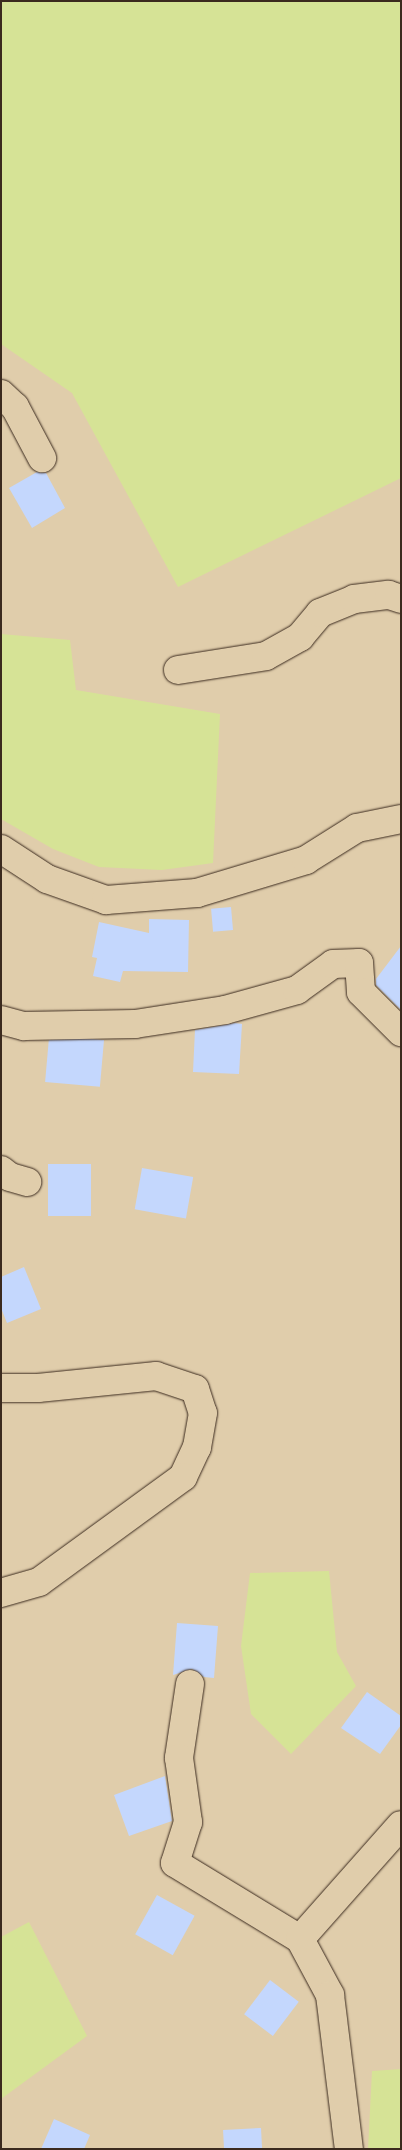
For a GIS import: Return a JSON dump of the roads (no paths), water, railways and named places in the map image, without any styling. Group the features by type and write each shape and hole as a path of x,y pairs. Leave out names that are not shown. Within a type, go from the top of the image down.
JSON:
{"street":[{"path":"1,394 15,407 42,458"},
{"path":"178,670 266,656 300,637 320,613 354,599 389,595 401,599"},
{"path":"1,849 47,880 106,900 197,894 306,860 357,828 401,819"},
{"path":"1,1020 24,1026 135,1024 225,1010 297,990 333,964 359,963 361,992 401,1032"},
{"path":"1,1170 10,1177 27,1182"},
{"path":"1,1388 38,1388 156,1376 195,1389 203,1413 197,1447 183,1477 39,1582 1,1593"},
{"path":"190,1684 178,1758 188,1822 175,1863 300,1939 330,1995 349,2149"},
{"path":"300,1939 401,1824"}]}
